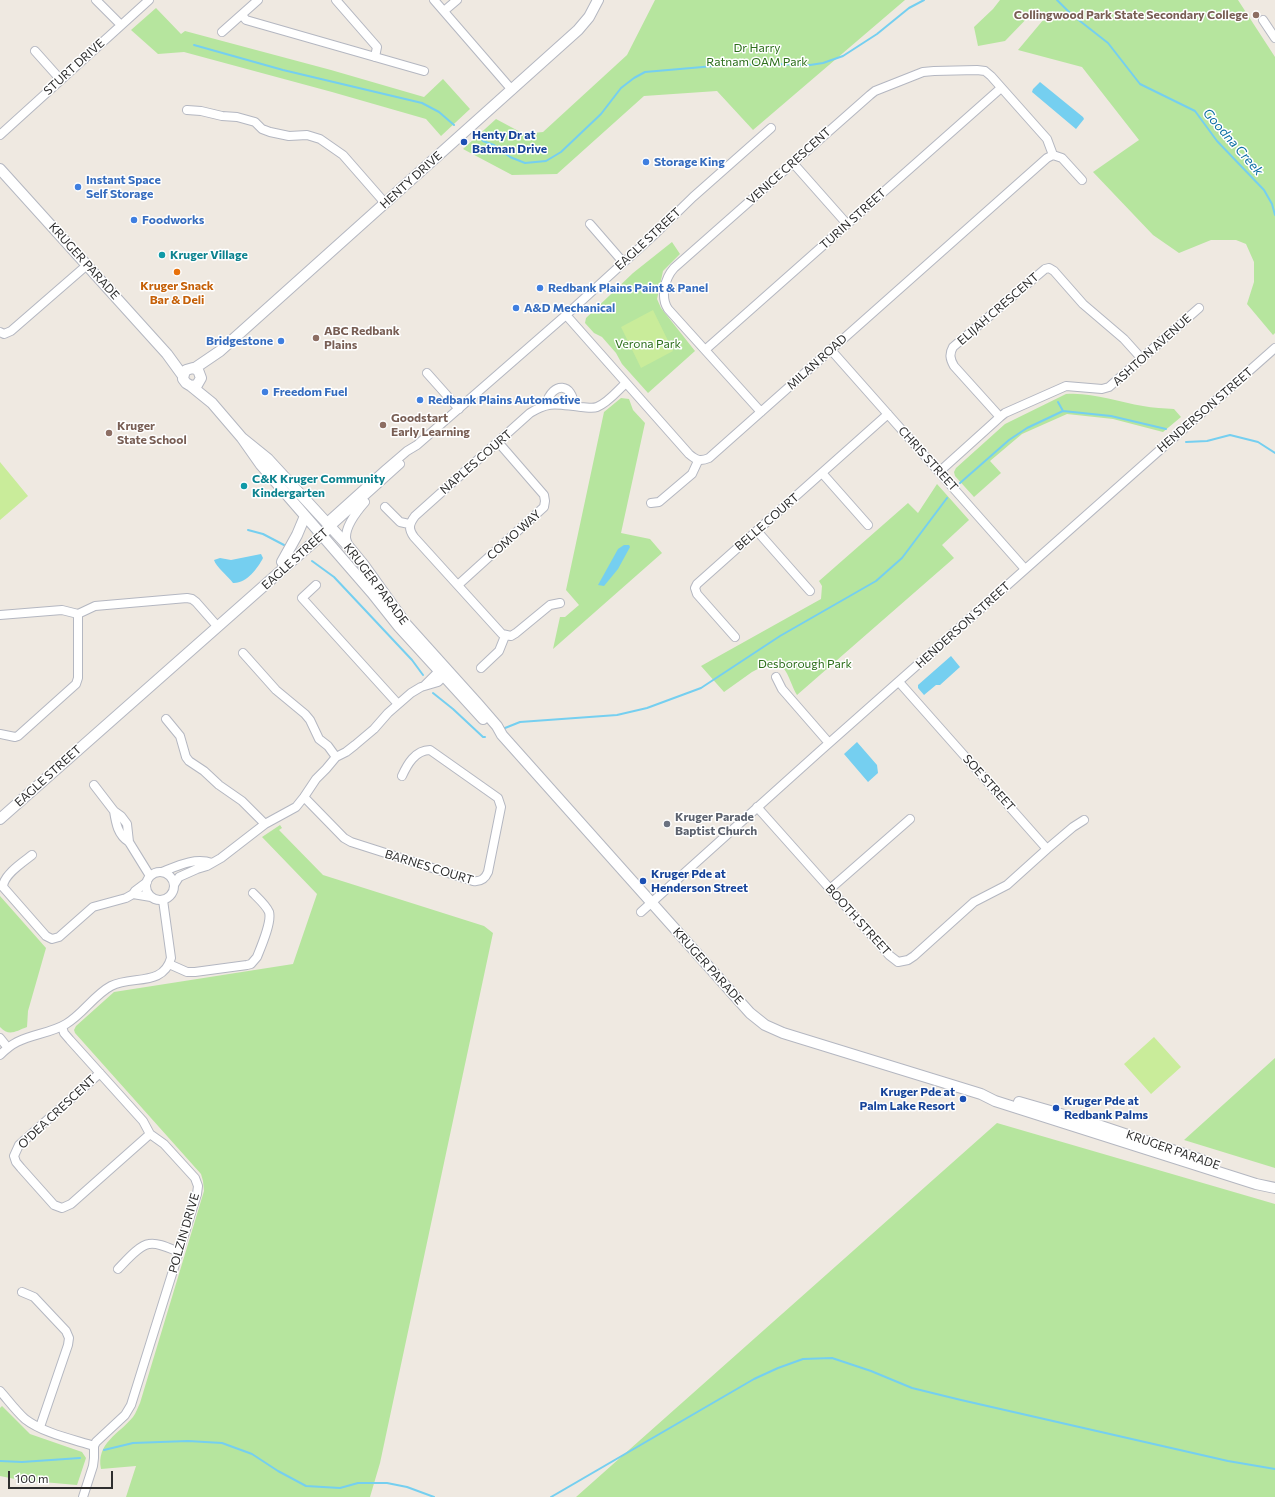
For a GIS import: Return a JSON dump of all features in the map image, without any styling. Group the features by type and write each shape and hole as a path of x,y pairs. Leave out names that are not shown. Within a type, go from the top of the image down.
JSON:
{"street":[{"path":"96,0 121,25"},
{"name":"STURT DRIVE","path":"0,135 60,79 149,0"},
{"path":"222,32 258,0"},
{"path":"336,0 377,47 375,57"},
{"path":"434,0 512,90"},
{"path":"444,11 457,0"},
{"name":"HENTY DRIVE","path":"197,373 216,354 578,30 589,17 598,0"},
{"path":"242,15 246,20 424,71"},
{"path":"1263,20 1275,38"},
{"path":"35,51 60,79"},
{"name":"VENICE CRESCENT","path":"761,412 665,304 664,294 668,276 674,268 870,94 923,72 981,70 988,74 1047,139 1053,155"},
{"name":"TURIN STREET","path":"705,350 1001,88"},
{"path":"187,110 237,117 255,122 262,129 270,132 289,136 307,135 320,139 343,155 385,204"},
{"name":"EAGLE STREET","path":"328,525 386,469 417,445 566,315 693,197 771,128"},
{"path":"1053,155 1062,158 1067,162 1082,180"},
{"name":"MILAN ROAD","path":"698,461 709,458 1045,160 1053,155"},
{"path":"793,163 847,224"},
{"name":"KRUGER PARADE","path":"0,169 168,354 183,376"},
{"path":"590,224 623,262"},
{"path":"2,333 11,331 87,265"},
{"name":"ELIJAH CRESCENT","path":"1000,417 954,366 951,361 951,352 953,348 1045,268 1054,271 1087,307 1124,339 1142,359"},
{"name":"ASHTON AVENUE","path":"939,472 1000,417 1061,387 1071,385 1102,389 1109,387 1199,308"},
{"path":"566,315 689,454 698,461 692,474 659,502 651,503"},
{"name":"HENDERSON STREET","path":"641,912 757,807 1275,348"},
{"name":"CHRIS STREET","path":"831,350 1026,569"},
{"name":"KRUGER PARADE","path":"168,354 197,373 212,403"},
{"path":"186,370 197,373 197,384 191,386 186,384 183,376 186,370"},
{"path":"427,373 459,409"},
{"path":"546,404 597,407 626,383"},
{"name":"KRUGER PARADE","path":"191,386 212,403 242,438 261,465 372,593 399,627 497,726 502,735 750,1013 765,1025 783,1033 980,1094 995,1101 1147,1150 1256,1184 1273,1187"},
{"name":"NAPLES COURT","path":"409,524 415,516 530,413 546,404 548,397 552,392 560,387 564,388 574,399 574,406"},
{"name":"BELLE COURT","path":"735,637 697,594 695,588 700,580 888,414"},
{"name":"KRUGER PARADE","path":"242,438 268,459 363,564 406,624 444,671"},
{"name":"COMO WAY","path":"458,585 544,507 544,495 498,442"},
{"name":"EAGLE STREET","path":"0,819 169,669 180,655 328,525 379,484 410,454 417,445"},
{"path":"822,473 868,526"},
{"path":"348,547 346,537 348,528 358,510 379,484"},
{"path":"385,507 400,522 409,524 411,533 497,630 505,636 516,634 550,605 560,603"},
{"path":"282,562 297,536 305,516"},
{"path":"757,531 810,591"},
{"name":"EAGLE STREET","path":"216,624 282,562 320,532"},
{"path":"316,585 302,598 398,704"},
{"path":"0,615 62,610 78,614 95,606 187,598 196,602 216,624"},
{"path":"0,734 18,736 76,684 78,678 78,614"},
{"path":"481,668 499,651 505,636"},
{"path":"243,653 276,690 305,714 310,720 319,739 328,746 336,757"},
{"path":"133,894 163,900 171,895 174,885 179,878 212,863 230,852 265,824 296,807 304,798 316,779 336,757 355,745 398,704 412,693 424,686 438,682 444,671"},
{"path":"776,676 782,689 829,743"},
{"name":"SOE STREET","path":"899,682 1048,849"},
{"path":"166,719 180,736 186,757 189,761 204,771 218,785 242,801 265,824"},
{"name":"BARNES COURT","path":"304,798 344,838 351,842 474,881 479,882 483,880 488,872 501,806 498,798 430,750 421,751 407,766 402,776"},
{"path":"94,785 114,811 122,816 127,824 130,842 149,879 147,891 151,897"},
{"name":"BOOTH STREET","path":"757,807 889,955 898,962 903,962 914,956 974,902 1013,881 1048,849"},
{"path":"830,889 910,819"},
{"path":"1048,849 1073,827 1084,820"},
{"path":"32,855 7,876 3,883 3,887 49,938 55,939 93,908 122,900 133,894 156,873 195,861 212,863"},
{"path":"162,872 171,876 174,885"},
{"path":"169,964 187,972 195,972 247,965 254,961 258,957 270,920 270,913 253,893"},
{"path":"0,1055 21,1040 68,1023 109,986 121,982 155,977 161,974 169,964 170,952 163,900"},
{"name":"POLZIN DRIVE","path":"62,1026 64,1033 143,1121 150,1134 164,1144 194,1178 198,1186 198,1194 131,1405 125,1415 96,1442 94,1446"},
{"path":"0,1038 8,1048"},
{"name":"O'DEA CRESCENT","path":"100,1073 19,1145 14,1156 16,1162 54,1205 62,1208 71,1204 150,1134"},
{"path":"118,1270 140,1248 149,1244 179,1252"},
{"path":"22,1292 34,1297 66,1331 69,1338 68,1345 40,1427"},
{"path":"0,1391 24,1418 40,1427 94,1446 93,1466 83,1497"}],"green space":[{"name":"Dr Harry Ratnam OAM Park","path":"655,0 905,0 753,130 717,91 644,96 557,174 512,175 463,149 496,119 524,134 543,132 627,55"},
{"path":"1000,0 1238,0 1275,57 1275,333 1273,335 1247,304 1254,282 1254,262 1246,244 1236,240 1211,240 1179,253 1153,235 1093,172 1139,140 1082,67 1018,50 1044,19 1036,9 1005,41 978,46 974,27 993,9"},
{"path":"156,8 181,34 185,31 331,70 424,97 443,79 470,109 441,136 426,119 184,52 158,54 131,30"},
{"name":"Verona Park","path":"672,242 680,254 663,271 657,299 661,308 695,351 648,393 622,364 616,353 602,337 594,333 585,323 586,318 633,273"},
{"path":"653,310 673,351 641,368 621,327"},
{"path":"1066,394 1085,394 1147,407 1174,409 1181,417 1163,432 1113,419 1067,414 1022,434 990,461 1001,473 974,497 955,476 954,472 956,468 1005,424"},
{"path":"621,398 629,399 633,410 645,423 621,533 650,539 662,553 553,649 560,617 565,617 579,605 566,590 604,412"},
{"path":"0,462 28,496 0,520"},
{"name":"Desborough Park","path":"937,484 969,520 942,545 954,558 797,695 786,672 775,660 752,672 724,692 701,666 821,599 822,586 819,581 908,503 918,513"},
{"path":"280,825 282,828 279,830 323,875 484,926 493,933 380,1463 370,1497 126,1497 136,1466 101,1469 100,1460 105,1446 133,1417 140,1403 204,1191 203,1181 201,1174 75,1033 74,1030 76,1026 114,992 293,964 317,894 262,837"},
{"path":"0,896 46,948 28,1011 27,1027 13,1032 6,1032 0,1027"},
{"path":"1154,1037 1181,1067 1151,1094 1124,1064"},
{"path":"1275,1058 1275,1168 1184,1140"},
{"path":"997,1123 1275,1204 1275,1497 576,1497"},
{"path":"2,1406 30,1434 82,1452 86,1458 77,1485 20,1480 0,1476 0,1408"}],"water":[{"path":"1040,82 1083,117 1084,119 1076,129 1032,92"},
{"path":"624,545 629,545 630,547 618,569 604,586 598,585 618,549"},
{"path":"261,554 263,558 255,571 238,583 233,583 217,566 214,560 220,558 231,560"},
{"path":"951,656 960,667 940,685 936,685 924,695 918,688 918,685"},
{"path":"857,742 877,765 878,773 868,782 844,754"}],"waterway":[{"path":"479,136 483,141 494,145 510,157 525,163 546,161 561,152 601,114 621,88 645,72 726,65 810,65 823,63 843,56 877,34 909,8 924,0"},
{"name":"Goodna Creek","path":"1057,0 1071,14 1108,43 1140,84 1195,111 1217,141 1264,190 1272,204 1275,215"},
{"path":"194,45 283,70 422,103 439,112 454,125"},
{"path":"1058,402 1063,411"},
{"path":"960,483 1009,440 1027,428 1063,411 1111,416 1166,429"},
{"path":"1186,442 1207,441 1230,435 1258,442 1275,453"},
{"path":"505,728 520,722 617,715 647,708 701,688 780,636 876,581 902,558 947,498"},
{"path":"248,530 263,534 284,545"},
{"path":"312,561 334,577 412,660 423,675"},
{"path":"433,693 453,709 483,737 485,737"},
{"path":"551,1497 754,1379 803,1359 832,1358 871,1371 912,1388 1228,1461 1275,1469"},
{"path":"104,1450 133,1443 188,1441 222,1443 252,1454 278,1471 306,1486 340,1488 358,1483 387,1483 407,1487 434,1497"},
{"path":"0,1461 22,1462 80,1458"}],"place":[{"name":"Collingwood Park State Secondary College","path":"1256,15"},
{"name":"Henty Dr at Batman Drive","path":"464,142"},
{"name":"Storage King","path":"646,162"},
{"name":"Instant Space Self Storage","path":"78,187"},
{"name":"Foodworks","path":"134,220"},
{"name":"Kruger Village","path":"162,255"},
{"name":"Kruger Snack Bar & Deli","path":"177,272"},
{"name":"Redbank Plains Paint & Panel","path":"540,288"},
{"name":"A&D Mechanical","path":"516,308"},
{"name":"ABC Redbank Plains","path":"316,338"},
{"name":"Bridgestone","path":"281,341"},
{"name":"Freedom Fuel","path":"265,392"},
{"name":"Redbank Plains Automotive","path":"420,400"},
{"name":"Goodstart Early Learning","path":"383,425"},
{"name":"Kruger State School","path":"109,433"},
{"name":"C&K Kruger Community Kindergarten","path":"244,486"},
{"name":"Kruger Parade Baptist Church","path":"667,824"},
{"name":"Kruger Pde at Henderson Street","path":"643,881"},
{"name":"Kruger Pde at Palm Lake Resort","path":"963,1099"},
{"name":"Kruger Pde at Redbank Palms","path":"1056,1108"}]}
